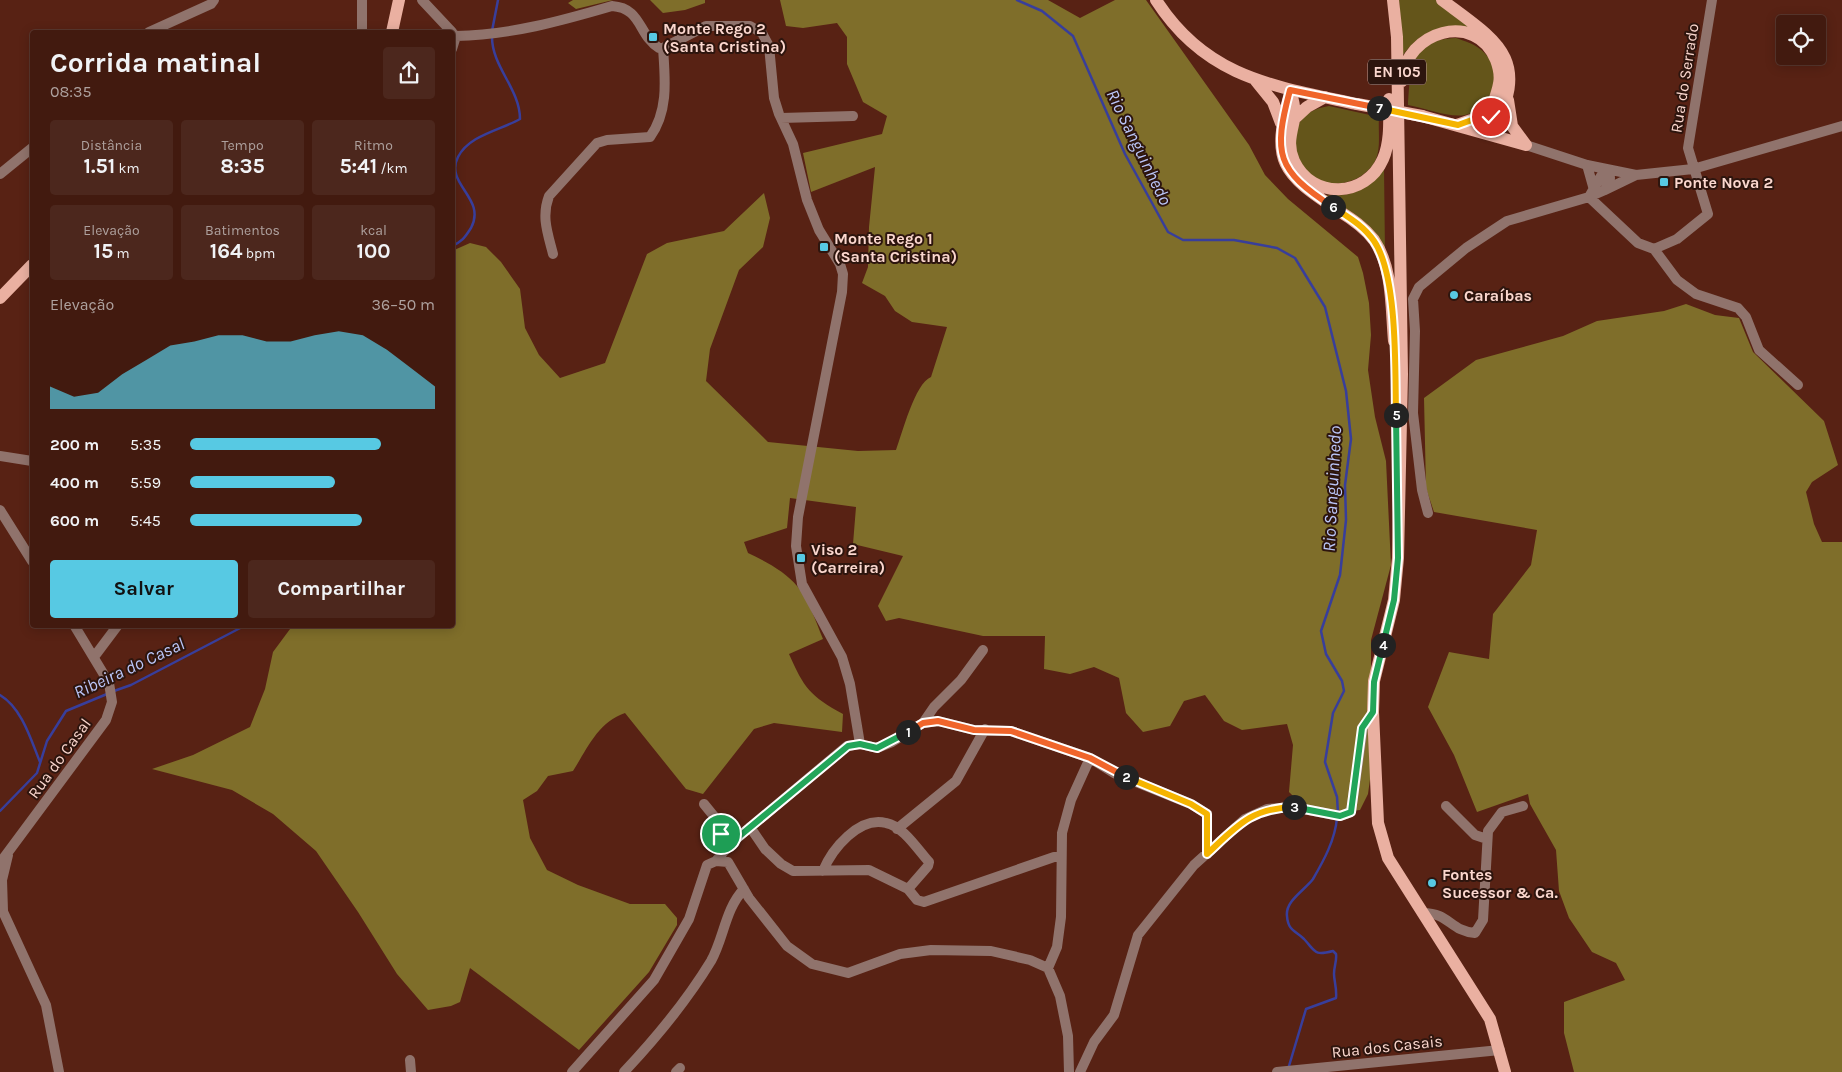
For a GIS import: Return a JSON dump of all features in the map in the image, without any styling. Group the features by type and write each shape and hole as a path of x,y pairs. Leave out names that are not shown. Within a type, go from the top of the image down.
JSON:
{"main road":[{"path":"392,30 399,0"},
{"path":"1156,0 1168,19 1202,53 1256,81 1290,90 1422,116 1526,145"},
{"name":"EN 105","path":"1387,0 1390,37 1389,123 1392,147 1398,558 1394,600 1374,682 1373,712 1378,823 1388,858 1490,1019 1505,1072"},
{"name":"EN 105","path":"1393,0 1396,37 1402,374 1398,474"},
{"path":"1442,0 1497,43 1508,70 1507,95 1512,126 1526,145"},
{"path":"1398,144 1402,78 1405,66 1418,44 1431,36 1449,32 1470,34 1490,49 1496,59 1500,89 1492,108 1491,134"},
{"path":"1256,81 1274,102 1281,123 1282,152 1291,175 1306,190 1358,223 1368,232 1382,255 1388,278 1394,344"},
{"path":"1290,90 1294,119 1290,138 1294,160 1307,179 1329,190 1355,188 1375,173 1386,151 1389,123"},
{"path":"1281,123 1290,90"},
{"path":"1491,134 1500,119 1507,95"},
{"path":"1294,119 1307,107 1324,97"},
{"path":"1458,125 1480,117 1492,108"},
{"path":"0,298 30,267"}],"street":[{"path":"153,30 211,4 214,0"},
{"path":"362,0 362,30"},
{"path":"422,0 450,30"},
{"name":"Rua do Serrado","path":"1654,249 1677,239 1708,214 1688,148 1712,0"},
{"path":"455,34 491,33 534,27 612,6 624,7 635,16 656,46 663,48 706,26 750,26 762,33 769,46 774,98 793,144 806,200 819,230 840,264 843,274 842,292 798,518 796,546 802,584 842,657 850,684 860,744"},
{"path":"553,254 544,222 545,208 549,196 597,143 607,140 650,137 656,128 666,90 663,48"},
{"path":"781,118 853,116"},
{"path":"1526,145 1609,171 1636,175 1693,169 1842,126"},
{"path":"0,174 30,150"},
{"path":"1587,165 1596,192 1638,243 1654,249 1677,280 1696,294 1738,308 1746,317 1759,350 1798,384"},
{"path":"1596,192 1601,176 1609,171"},
{"path":"1428,513 1422,490 1413,413 1415,331 1413,298 1419,287 1466,248 1507,221 1596,192 1636,175"},
{"path":"0,456 30,461"},
{"path":"0,510 30,557"},
{"name":"Rua do Casal","path":"0,863 106,720 112,702 109,683 76,628"},
{"path":"94,657 116,628"},
{"path":"923,723 934,707 961,680 983,650"},
{"path":"1080,1072 1094,1042 1114,1015 1138,935 1194,865 1245,819 1267,809 1293,807 1338,815 1351,812 1362,728 1373,712"},
{"path":"572,1072 654,980 689,919 707,865 716,861 730,844 848,746 860,744 877,748 892,742 923,723 938,721 974,730 1011,731 1090,758 1114,773 1191,804 1207,814 1207,854"},
{"path":"897,829 956,781 985,729"},
{"path":"1048,968 1057,947 1061,917 1060,857 1062,833 1071,800 1090,758"},
{"path":"704,804 717,820 721,834 730,844"},
{"path":"1446,806 1475,835 1487,839"},
{"path":"1423,912 1438,913 1463,932 1475,933 1483,920 1488,831 1502,812 1523,806"},
{"path":"823,871 828,858 862,826 887,822 897,829 929,862 928,866 908,889"},
{"path":"750,827 765,849 781,864 793,871 869,870 908,889 917,900 924,902 1054,857 1060,857"},
{"name":"Rua do Casal","path":"9,851 2,880 1,908 46,1004 59,1072"},
{"path":"716,861 728,862 744,889 787,946 812,964 848,973 900,954 931,950 991,951 1030,960 1048,968 1060,996 1068,1036 1069,1072"},
{"path":"624,1072 658,1036 712,959 734,900 744,889"},
{"name":"Rua dos Casais","path":"1277,1072 1500,1050"},
{"path":"410,1060 410,1072"}],"shaded area":[{"path":"573,0 613,0 576,9 568,3"},
{"path":"650,0 705,0 705,3 685,10 663,13"},
{"path":"780,0 1048,0 1080,18 1115,0 1146,0 1249,145 1265,175 1288,199 1358,257 1369,303 1371,335 1368,370 1375,417 1386,461 1391,565 1371,640 1371,772 1368,794 1360,810 1331,811 1304,803 1289,792 1293,745 1287,724 1242,730 1224,721 1205,695 1184,701 1170,726 1143,732 1126,713 1119,678 1094,667 1070,674 1044,669 1045,636 983,636 899,618 886,621 878,606 903,556 853,544 856,507 790,498 787,528 744,542 748,553 775,567 787,576 809,604 823,639 789,654 809,690 823,702 843,714 842,732 774,723 754,729 703,794 686,789 625,713 607,723 588,745 573,771 548,776 537,791 523,800 530,838 547,870 578,885 630,904 665,904 677,918 677,925 649,972 579,1050 470,968 460,1002 451,1006 428,1010 397,974 358,912 316,851 273,814 232,790 152,769 193,755 250,727 265,689 273,652 291,628 455,628 455,250 470,243 486,247 501,262 520,289 525,328 539,355 560,378 605,363 647,254 667,243 724,231 764,193 770,218 763,247 739,270 710,349 706,381 768,442 858,451 896,450 914,399 925,381 931,377 947,327 912,322 895,311 885,296 862,283 868,267 869,227 875,167 811,192 803,153 882,134 887,116 863,102 847,64 847,37 837,23 803,28 786,26"},
{"path":"1399,0 1437,0 1476,32 1454,28 1435,30 1419,38 1403,55"},
{"path":"1456,38 1480,49 1488,57 1492,66 1493,86 1490,96 1484,105 1475,111 1459,116 1408,105 1410,79 1415,58 1429,44 1440,40"},
{"path":"1329,106 1379,117 1379,144 1376,159 1371,168 1363,175 1344,183 1334,184 1314,178 1306,172 1294,147 1296,130 1302,120 1310,112"},
{"path":"1384,167 1385,254 1320,195 1341,195 1357,192 1370,183"},
{"path":"1686,304 1715,315 1739,318 1753,352 1824,421 1838,465 1812,482 1806,492 1814,524 1822,542 1842,542 1842,1072 1574,1072 1564,1033 1564,1002 1625,980 1616,963 1592,952 1569,918 1559,891 1556,850 1530,804 1528,794 1477,812 1454,755 1428,707 1449,652 1489,659 1493,614 1531,565 1537,530 1434,512 1426,488 1424,398 1476,360 1563,336 1597,321 1664,311"}],"waterway":[{"name":"Ribeira do Casal","path":"492,31 498,0"},
{"name":"Rio Sanguinhedo","path":"1017,0 1042,11 1073,36 1125,154 1168,232 1183,240 1234,240 1277,248 1295,258 1325,307 1346,391 1351,439 1345,485 1346,520 1340,575 1321,631 1326,654 1342,681 1344,691 1333,713 1325,762 1337,797 1338,813"},
{"name":"Ribeira do Casal","path":"455,167 458,157 470,143 520,119 516,98 496,58 492,37"},
{"name":"Ribeira do Casal","path":"455,167 456,175 474,208 474,217 471,228 455,244"},
{"name":"Ribeira do Casal","path":"114,691 131,685 240,628"},
{"name":"Ribeira do Casal","path":"0,811 37,773 47,741 66,711 107,694"},
{"name":"Ribeira do Casal","path":"0,695 8,701 20,716 40,762"},
{"name":"Rio Sanguinhedo","path":"1289,1066 1306,1009 1336,998 1334,974 1336,954 1333,951 1319,953 1313,950 1291,928 1287,911 1296,896 1313,879 1325,857 1334,834 1337,818"}],"place":[{"name":"Monte Rego 2 (Santa Cristina)","path":"653,37"},
{"name":"Ponte Nova 2","path":"1664,182"},
{"name":"Monte Rego 1 (Santa Cristina)","path":"824,247"},
{"name":"Caraíbas","path":"1454,295"},
{"name":"Viso 2 (Carreira)","path":"801,558"},
{"name":"Fontes Sucessor & Ca.","path":"1432,883"}],"route":[{"path":"721,834 730,844 848,746 860,744 877,748 892,742 923,723 938,721 974,730 1011,731 1090,758 1114,773 1191,804 1207,814 1207,854 1245,819 1267,809 1293,807 1340,816 1351,812 1362,728 1373,712 1374,682 1394,600 1398,558 1398,474 1394,344 1388,278 1382,255 1368,232 1358,223 1306,190 1291,175 1282,152 1280,141 1281,123 1290,90 1458,125 1480,117 1492,108 1491,117"}]}
